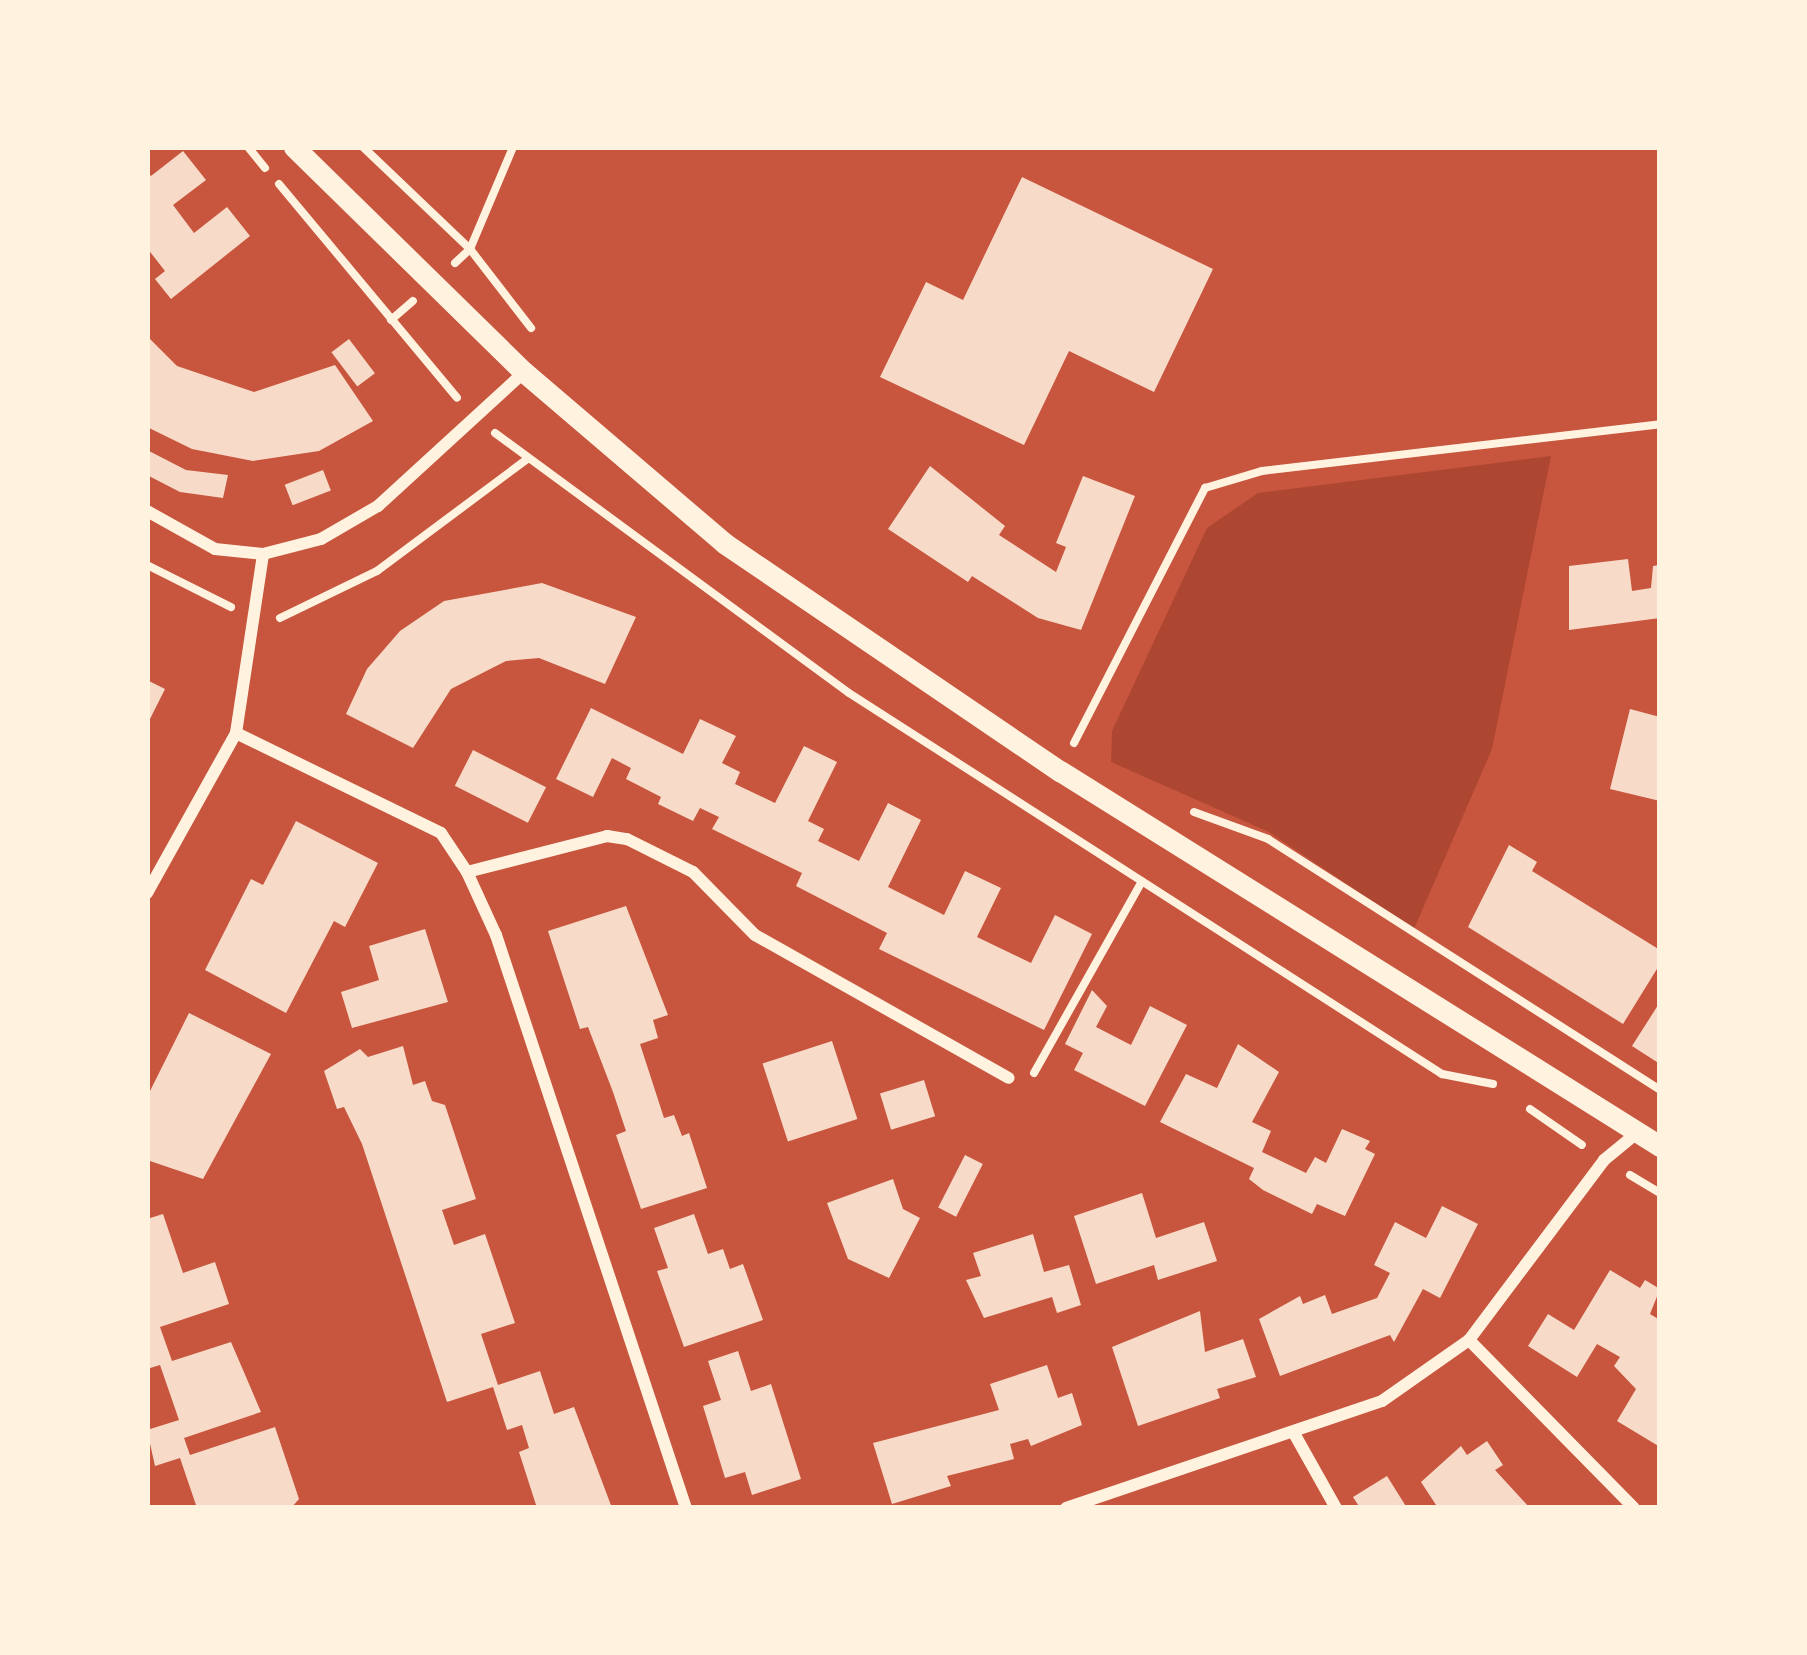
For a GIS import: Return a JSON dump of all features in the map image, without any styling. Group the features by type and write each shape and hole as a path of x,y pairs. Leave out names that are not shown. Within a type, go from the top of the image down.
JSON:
{"street":[{"path":"294,147 524,372 724,543 1060,771 1660,1146"},
{"path":"147,511 215,549 263,554 321,539 378,506 524,372"},
{"path":"147,893 236,733 263,554"},
{"path":"236,733 441,833 467,872 496,934 686,1508"},
{"path":"467,872 607,836 627,839 693,872 755,935 895,1007 1009,1078"},
{"path":"1075,1506 1295,1435 1382,1401 1469,1340 1604,1160 1638,1132"},
{"path":"1469,1340 1634,1508"},
{"path":"1295,1435 1336,1508"}],"path":[{"path":"363,147 470,249 543,343"},
{"path":"391,320 470,249 513,147"},
{"path":"1060,771 1205,488 1262,471 1660,424"},
{"path":"1053,731 1093,757"},
{"path":"1174,805 1268,838 1660,1090"},
{"path":"1027,1087 1142,880"}],"shaded area":[{"path":"1551,456 1492,749 1414,929 1269,832 1111,762 1112,731 1207,528 1258,493"}],"building":[{"path":"183,151 206,180 173,205 194,233 227,207 250,236 171,299 155,279 165,271 147,248 147,171 151,176"},
{"path":"1022,177 1213,269 1154,392 1069,351 1024,445 880,377 926,282 963,300"},
{"path":"147,336 177,366 254,392 335,365 373,421 319,451 253,461 192,449 147,427"},
{"path":"349,339 375,373 357,387 331,352"},
{"path":"149,451 186,470 228,475 223,498 180,492 147,475"},
{"path":"930,466 1005,526 999,535 1056,572 1066,547 1056,543 1083,476 1135,496 1081,630 1038,618 972,576 968,582 888,529"},
{"path":"323,470 331,491 293,505 285,485"},
{"path":"1628,559 1632,591 1651,588 1653,566 1660,565 1660,618 1569,630 1569,566"},
{"path":"542,583 636,617 605,684 539,658 506,661 451,689 413,748 346,714 367,669 400,631 444,601"},
{"path":"147,680 165,689 147,725"},
{"path":"591,708 683,754 700,719 736,736 722,763 740,772 735,784 775,803 804,746 837,762 808,821 824,829 818,841 859,861 888,803 921,820 888,887 944,915 965,871 1001,888 977,937 1031,963 1055,915 1092,934 1044,1030 879,949 887,933 796,886 802,873 712,829 719,817 700,808 693,821 658,804 661,797 626,779 631,768 612,758 593,797 556,779"},
{"path":"1630,709 1660,717 1660,801 1610,789"},
{"path":"473,750 546,787 528,823 455,786"},
{"path":"296,821 378,863 345,927 334,921 286,1013 205,970 251,879 263,885"},
{"path":"1509,845 1537,862 1532,871 1660,950 1660,964 1623,1024 1468,927"},
{"path":"626,906 668,1015 653,1020 658,1038 640,1044 664,1118 674,1115 682,1136 689,1133 707,1188 641,1209 616,1135 626,1131 613,1092 588,1027 580,1029 548,931"},
{"path":"425,929 448,1002 352,1028 341,992 379,980 369,946"},
{"path":"1092,990 1107,1006 1096,1027 1131,1045 1150,1006 1187,1025 1145,1106 1074,1070 1083,1053 1065,1044"},
{"path":"1660,1002 1660,1064 1632,1046"},
{"path":"189,1013 271,1054 203,1179 147,1160 147,1097"},
{"path":"832,1041 857,1119 788,1142 763,1064"},
{"path":"1238,1044 1279,1072 1252,1122 1271,1131 1262,1152 1306,1173 1315,1157 1326,1163 1342,1129 1370,1141 1365,1149 1375,1154 1345,1216 1317,1204 1312,1214 1263,1190 1249,1179 1254,1168 1160,1122 1186,1074 1217,1088"},
{"path":"403,1046 413,1085 425,1081 432,1101 445,1105 476,1199 442,1210 454,1245 485,1234 515,1323 481,1334 498,1385 540,1371 554,1414 574,1407 612,1508 537,1508 519,1452 529,1448 522,1425 507,1430 493,1387 447,1402 362,1144 344,1107 337,1109 324,1071 360,1049 368,1057"},
{"path":"924,1080 935,1116 891,1130 880,1093"},
{"path":"965,1155 983,1164 956,1217 938,1208"},
{"path":"893,1179 903,1209 920,1218 889,1278 848,1259 827,1203"},
{"path":"1142,1193 1156,1238 1204,1222 1217,1261 1158,1280 1154,1265 1096,1284 1074,1216"},
{"path":"1442,1206 1478,1224 1440,1298 1423,1289 1394,1342 1390,1335 1280,1376 1259,1319 1300,1296 1303,1304 1325,1295 1332,1314 1377,1298 1390,1273 1374,1265 1395,1222 1426,1238"},
{"path":"163,1214 183,1273 215,1262 229,1304 160,1327 172,1361 231,1342 261,1412 184,1438 190,1455 275,1427 299,1499 291,1508 197,1508 180,1458 155,1466 147,1430 179,1420 160,1365 147,1369 147,1219"},
{"path":"694,1214 708,1254 723,1249 730,1269 743,1264 763,1320 684,1347 657,1271 668,1268 654,1228"},
{"path":"1033,1234 1044,1272 1069,1265 1081,1305 1057,1313 1052,1297 984,1318 966,1280 981,1276 973,1253"},
{"path":"1610,1270 1640,1288 1645,1280 1660,1289 1650,1314 1660,1320 1660,1447 1617,1421 1636,1389 1614,1366 1620,1357 1597,1344 1577,1377 1528,1346 1548,1314 1574,1330"},
{"path":"1200,1311 1205,1352 1243,1339 1256,1377 1217,1389 1220,1398 1138,1426 1112,1347"},
{"path":"738,1351 751,1391 771,1384 801,1479 752,1495 745,1472 725,1478 703,1406 721,1400 708,1361"},
{"path":"1047,1365 1058,1398 1072,1393 1082,1425 1031,1446 1028,1439 1010,1444 1014,1459 947,1476 951,1486 892,1504 873,1443 999,1410 990,1384"},
{"path":"1487,1441 1503,1465 1495,1470 1530,1508 1438,1508 1421,1482 1461,1446 1467,1455"},
{"path":"1387,1476 1407,1508 1360,1508 1353,1497"}]}
